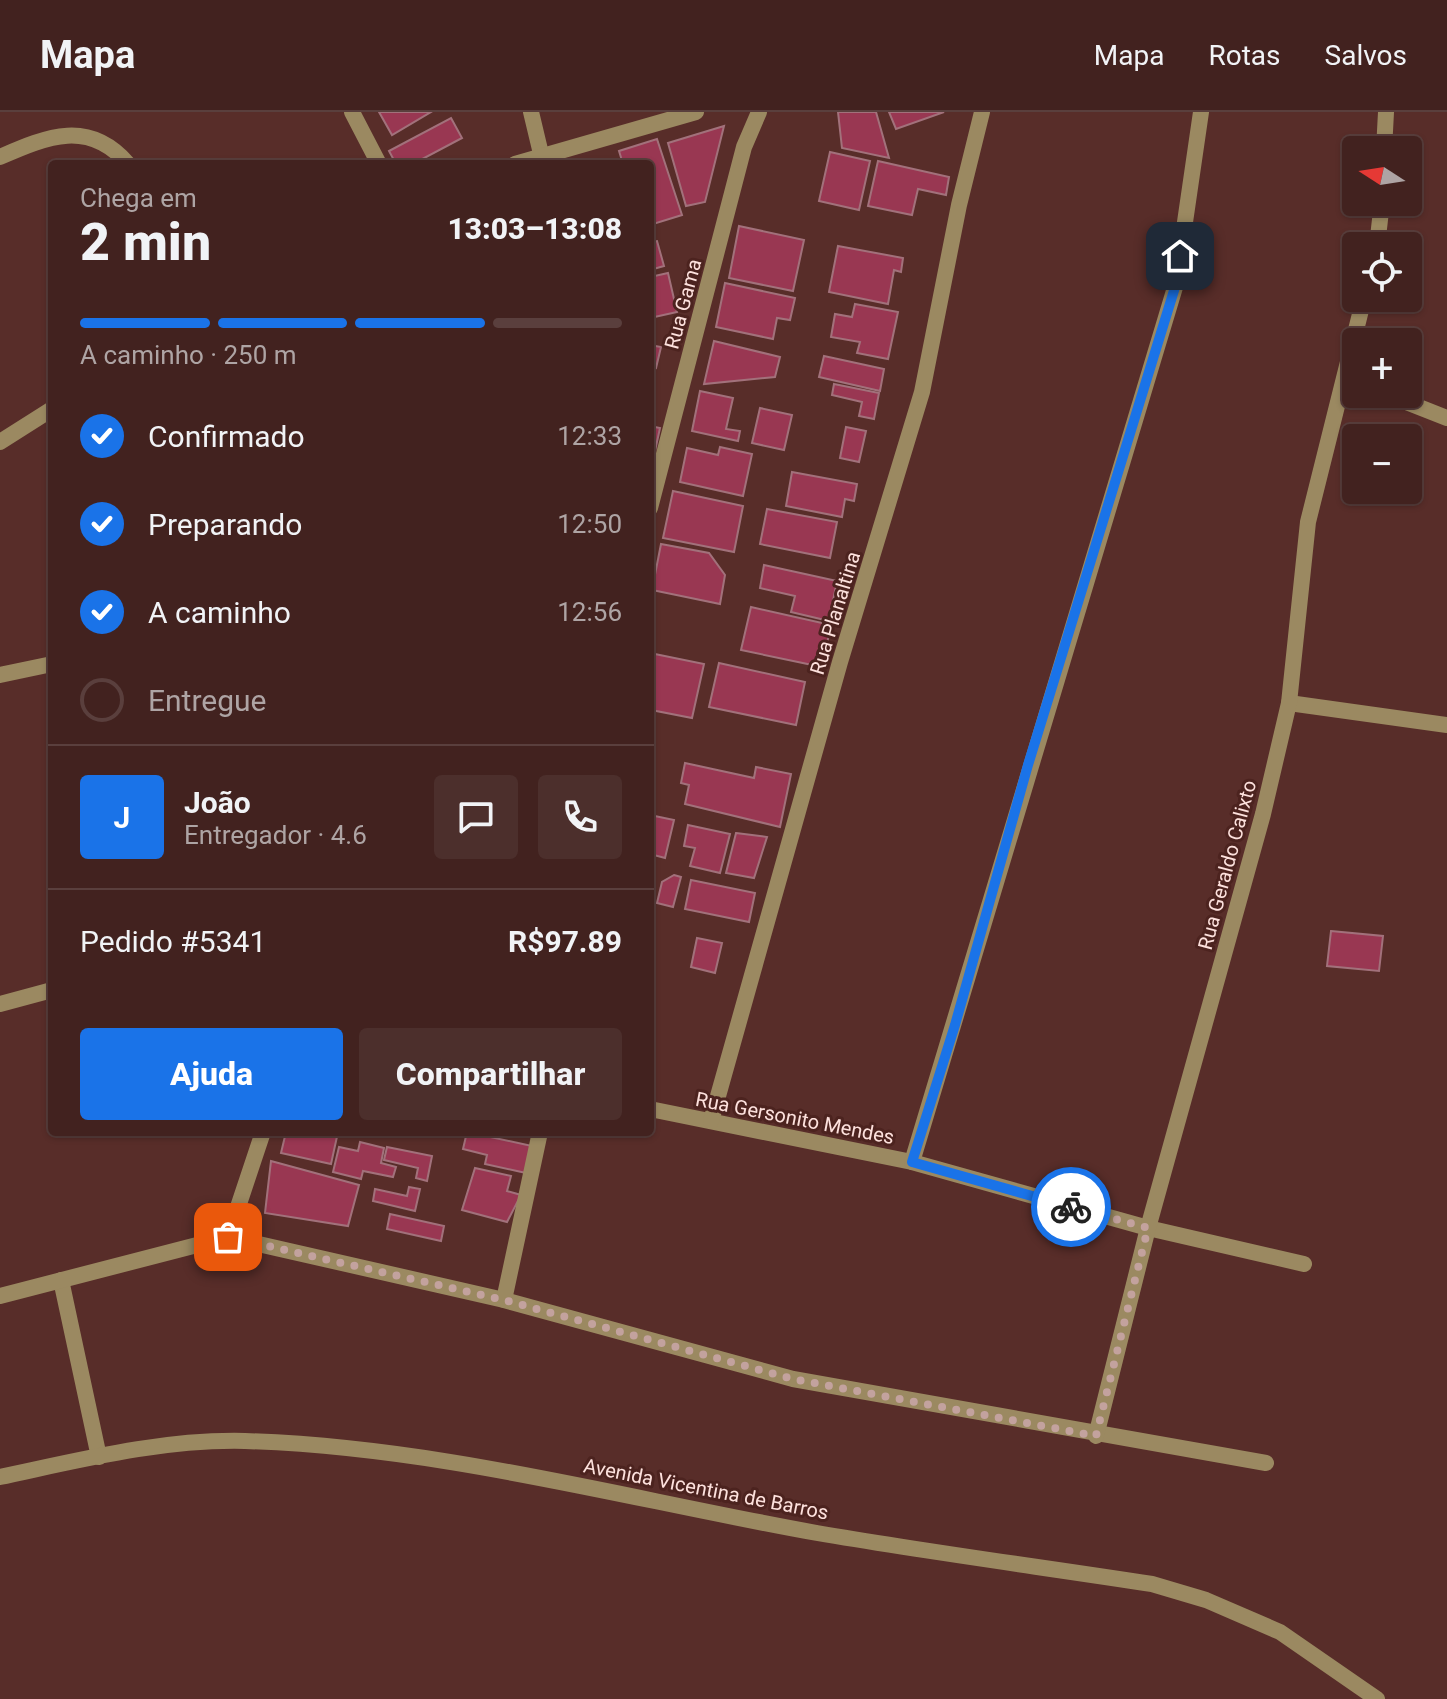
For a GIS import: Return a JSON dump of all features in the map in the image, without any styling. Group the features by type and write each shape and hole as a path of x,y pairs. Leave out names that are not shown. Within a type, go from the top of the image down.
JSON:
{"street":[{"path":"352,112 377,160"},
{"path":"531,112 542,158"},
{"path":"533,160 696,112"},
{"name":"Rua Gama","path":"654,493 744,147 759,112"},
{"name":"Rua Planaltina","path":"711,1121 840,662 922,392 959,205 982,112"},
{"path":"912,1162 955,1025 1028,765 1176,284 1201,112"},
{"path":"1385,136 1386,112"},
{"path":"0,157 73,134 102,140 124,160"},
{"name":"Rua Geraldo Calixto","path":"1096,1436 1148,1228 1263,814 1289,703 1308,522 1342,406"},
{"path":"1422,408 1447,418"},
{"path":"0,442 48,412"},
{"path":"0,675 48,665"},
{"path":"1289,703 1447,725"},
{"path":"0,1004 48,991"},
{"name":"Rua Gersonito Mendes","path":"654,1110 912,1162 1148,1228 1304,1264"},
{"path":"228,1237 262,1136"},
{"path":"504,1300 539,1136"},
{"path":"0,1296 228,1237 504,1300 793,1379 1096,1436 1266,1463"},
{"path":"61,1280 99,1457"},
{"name":"Avenida Vicentina de Barros","path":"0,1477 149,1447 242,1441 349,1448 510,1470 817,1533 1152,1584 1206,1600 1280,1632 1377,1699"}],"building":[{"path":"379,112 431,112 392,135"},
{"path":"838,112 876,112 889,158 842,148"},
{"path":"889,112 944,112 896,129"},
{"path":"451,118 462,138 421,160 394,160 389,151"},
{"path":"724,126 705,202 686,206 668,143"},
{"path":"657,139 682,215 654,224 654,160 622,160 619,151"},
{"path":"830,152 870,161 859,210 819,201"},
{"path":"878,161 949,177 946,195 918,189 912,215 868,206"},
{"path":"739,226 804,240 793,291 729,278"},
{"path":"654,241 657,241 664,266 654,269"},
{"path":"838,246 903,258 901,272 894,270 888,304 829,292"},
{"path":"668,273 677,312 654,317 654,276"},
{"path":"725,283 795,298 790,320 777,318 773,339 716,327"},
{"path":"855,304 898,312 888,359 857,353 860,342 831,337 835,314 852,317"},
{"path":"714,341 780,357 775,377 704,384"},
{"path":"654,346 661,347 654,368"},
{"path":"824,356 884,369 880,391 819,377"},
{"path":"834,384 879,393 874,419 859,416 862,402 832,395"},
{"path":"700,391 733,398 726,429 740,431 738,441 692,431"},
{"path":"760,408 792,415 784,450 752,443"},
{"path":"654,427 660,428 654,456"},
{"path":"846,427 866,431 859,462 840,458"},
{"path":"720,447 752,454 743,496 680,482 687,448 718,455"},
{"path":"792,472 857,484 854,501 845,499 842,517 786,506"},
{"path":"673,491 743,506 734,552 663,538"},
{"path":"767,509 837,522 830,558 760,544"},
{"path":"661,544 709,553 725,575 720,604 654,590"},
{"path":"764,565 837,581 829,621 791,612 795,596 760,588"},
{"path":"751,607 831,625 822,667 741,650"},
{"path":"654,654 704,664 692,718 654,711"},
{"path":"719,663 805,682 796,725 709,707"},
{"path":"685,763 754,778 756,767 791,774 780,827 685,804 689,785 681,783"},
{"path":"654,816 674,820 665,858 654,855"},
{"path":"688,825 730,834 720,873 690,866 695,848 684,846"},
{"path":"736,833 767,837 754,878 726,873"},
{"path":"674,875 681,877 673,907 657,903 662,882"},
{"path":"691,880 755,893 749,922 685,909"},
{"path":"1331,931 1383,936 1379,971 1327,966"},
{"path":"697,938 722,943 715,973 691,967"},
{"path":"285,1136 337,1136 331,1164 281,1153"},
{"path":"466,1136 486,1136 532,1146 526,1173 485,1164 487,1155 463,1149"},
{"path":"360,1142 384,1148 381,1163 396,1167 393,1177 363,1171 361,1179 333,1172 339,1147 358,1151"},
{"path":"387,1147 432,1156 427,1181 416,1178 418,1168 384,1160"},
{"path":"271,1161 359,1185 348,1226 265,1213"},
{"path":"475,1168 511,1176 507,1191 521,1195 507,1222 462,1210"},
{"path":"409,1187 420,1189 415,1211 373,1201 375,1189 407,1196"},
{"path":"390,1214 444,1226 441,1241 387,1229"}],"way so far":[{"path":"228,1237 504,1300 793,1379 1096,1436 1148,1228 1071,1207"}],"route":[{"path":"1071,1207 912,1162 955,1025 1028,765 1176,284 1180,256"}]}
